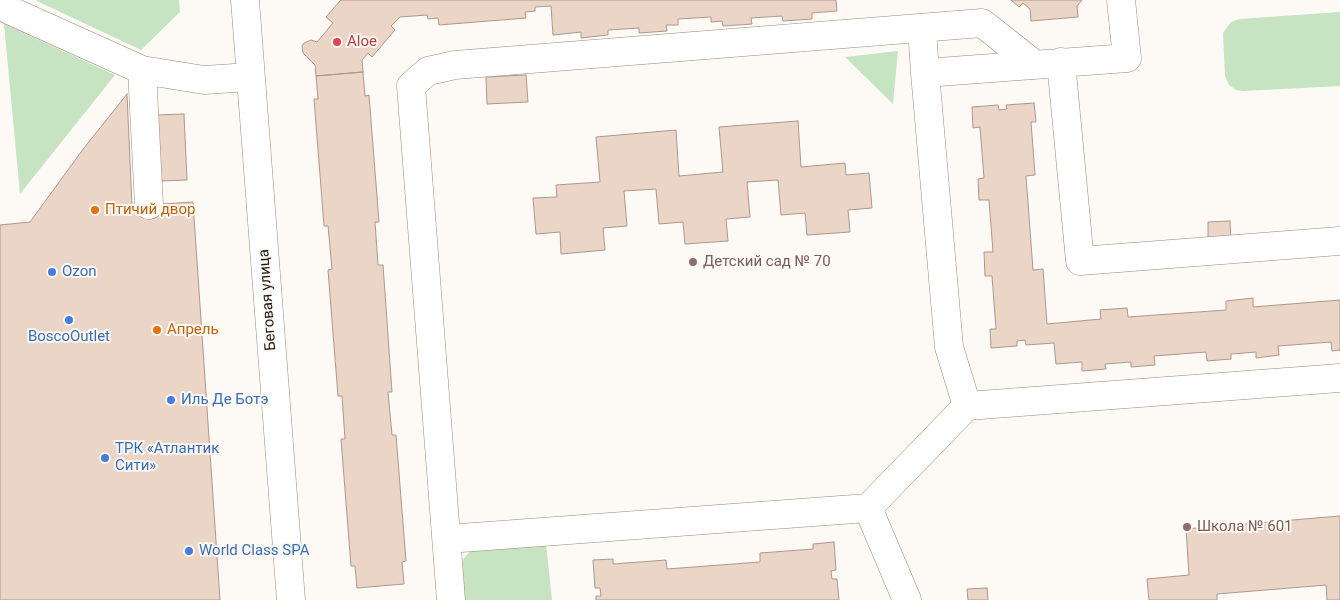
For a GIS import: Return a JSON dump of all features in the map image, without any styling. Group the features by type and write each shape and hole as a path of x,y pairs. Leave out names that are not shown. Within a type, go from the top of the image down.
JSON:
{"street":[{"name":"Беговая улица","path":"245,0 291,600"},
{"path":"925,72 1127,58 1121,0"},
{"path":"0,6 142,70 204,80 250,76"},
{"path":"451,600 411,86 428,71 455,65 982,23 1034,64"},
{"path":"922,28 949,347 967,406"},
{"path":"1061,62 1080,261 1340,241"},
{"path":"142,70 149,205"},
{"path":"447,539 868,508 967,406 1340,378"},
{"path":"868,508 908,600"}],"green space":[{"path":"35,0 179,0 180,12 141,50"},
{"path":"1340,12 1340,86 1243,91 1236,90 1229,85 1225,76 1223,33 1231,22 1239,19"},
{"path":"4,24 115,75 20,194"},
{"path":"898,51 893,104 845,57"},
{"path":"546,543 552,600 463,600 461,566 464,558 471,550"}],"building":[{"path":"341,0 836,0 837,11 812,13 812,19 783,21 782,16 751,18 752,24 723,26 722,21 711,22 711,17 678,19 678,25 666,25 667,31 639,33 639,28 608,30 608,35 581,38 581,32 553,35 551,6 535,7 535,11 525,12 526,18 439,25 438,18 428,19 427,15 400,17 391,26 395,30 372,57 368,53 362,60 363,72 316,76 315,65 303,53 302,46 311,40 317,42 333,23 326,17"},
{"path":"1011,0 1082,0 1077,6 1078,17 1031,21 1030,9 1023,3 1019,7"},
{"path":"363,72 365,96 369,95 379,222 375,222 378,265 383,265 392,392 388,392 392,435 396,435 406,561 402,562 404,584 357,588 355,566 351,566 341,439 345,439 342,396 338,396 328,270 332,269 328,226 324,226 314,99 318,99 316,76"},
{"path":"526,75 528,102 487,104 486,77"},
{"name":"ТРК «Атлантик Сити»","path":"127,94 132,206 193,202 220,600 0,600 0,225 30,222 84,148"},
{"path":"1034,103 1036,122 1031,122 1035,175 1026,176 1033,270 1043,269 1047,324 1101,319 1100,310 1127,308 1128,317 1226,310 1226,301 1253,298 1253,307 1340,300 1340,350 1332,351 1331,342 1278,346 1279,355 1256,358 1256,352 1231,354 1231,359 1207,361 1206,352 1154,356 1155,365 1131,367 1131,362 1105,364 1106,369 1082,371 1082,362 1056,364 1054,343 1026,345 1025,340 1017,341 1017,346 991,348 990,329 996,329 992,276 985,276 984,252 993,252 989,200 979,200 978,179 984,178 980,127 973,128 972,107 998,105 999,110 1007,109 1006,105"},
{"path":"184,114 187,180 159,181 155,115"},
{"path":"798,121 801,167 845,163 846,175 869,173 872,208 848,210 850,232 807,235 805,213 781,215 778,180 747,182 750,217 726,219 728,241 685,244 683,222 659,224 656,189 624,191 627,226 603,228 605,250 561,254 560,232 536,234 533,198 557,197 556,185 600,182 596,137 676,130 679,176 723,172 719,127"},
{"path":"1230,221 1231,242 1208,243 1208,222"},
{"path":"1340,516 1340,600 1327,600 1326,585 1217,594 1217,600 1149,600 1147,579 1189,575 1186,529"},
{"path":"834,542 836,570 831,571 832,579 837,579 839,600 596,600 596,596 601,596 600,588 595,588 593,560 613,559 613,564 666,560 667,569 760,562 760,553 813,549 813,544"},
{"path":"987,588 988,600 968,600 967,589"}],"place":[{"name":"Aloe","path":"337,42"},
{"name":"Птичий двор","path":"95,210"},
{"name":"Детский сад № 70","path":"693,262"},
{"name":"Ozon","path":"52,272"},
{"name":"BoscoOutlet","path":"69,320"},
{"name":"Апрель","path":"157,330"},
{"name":"Иль Де Ботэ","path":"171,400"},
{"name":"ТРК «Атлантик Сити»","path":"105,458"},
{"name":"Школа № 601","path":"1187,527"},
{"name":"World Class SPA","path":"189,551"}]}
